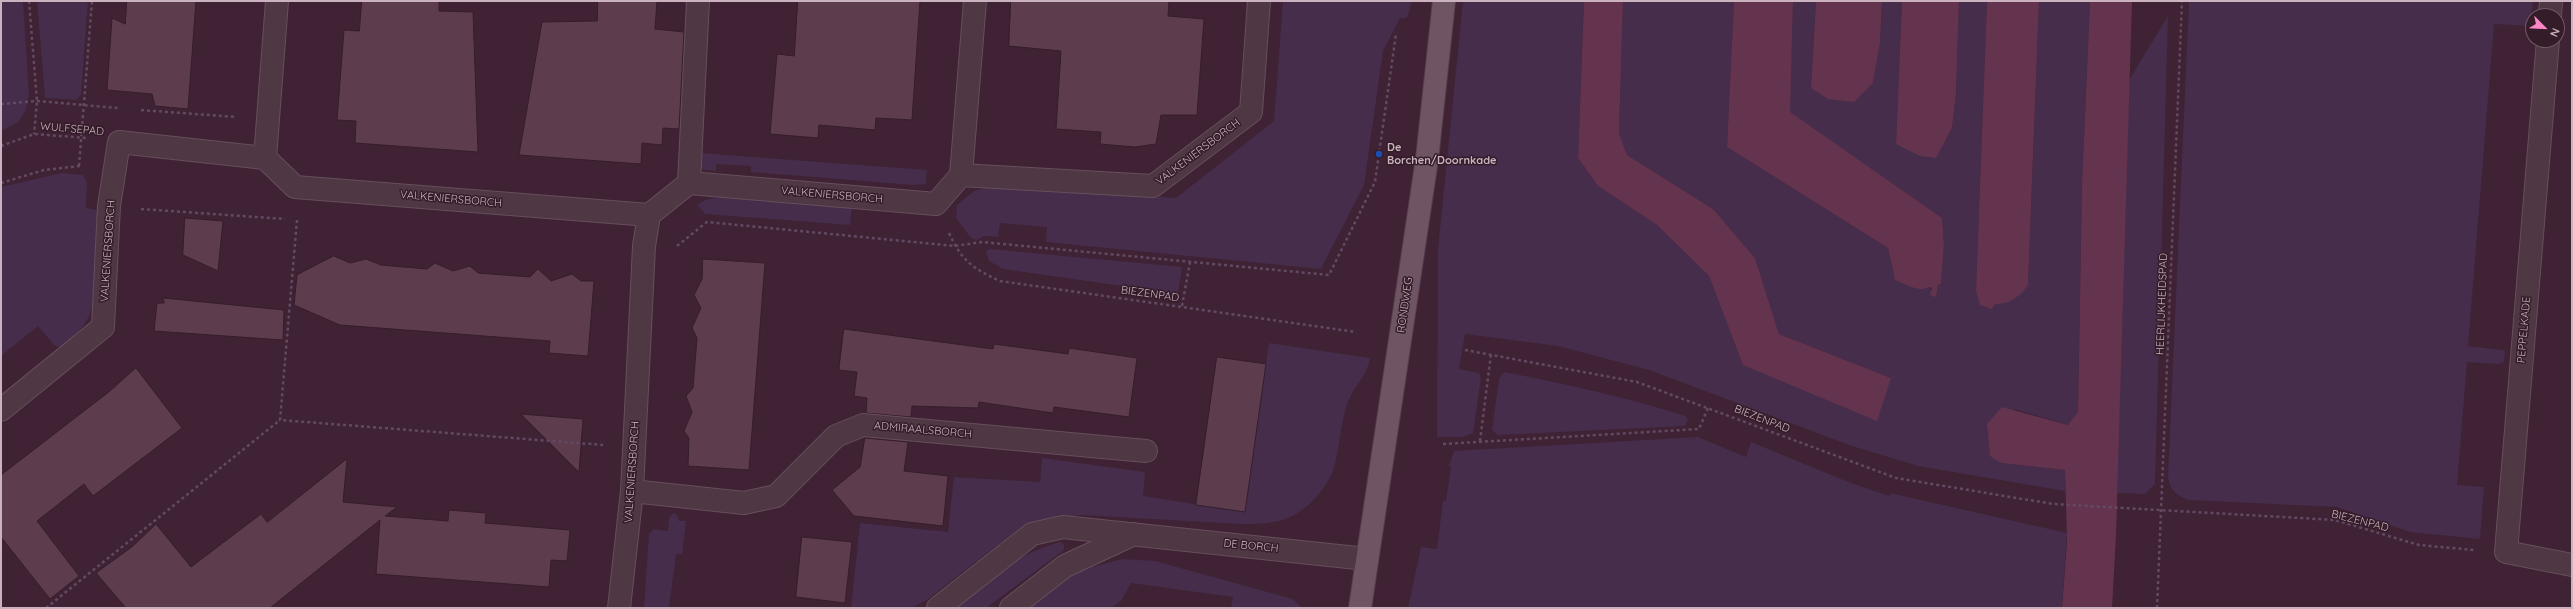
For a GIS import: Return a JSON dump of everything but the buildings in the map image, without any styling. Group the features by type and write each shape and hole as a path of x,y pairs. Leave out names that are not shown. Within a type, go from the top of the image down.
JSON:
{"main road":[{"name":"RONDWEG","path":"1360,608 1427,159 1444,1"}],"street":[{"path":"120,142 265,158 277,1"},
{"path":"649,215 689,183 698,1"},
{"path":"961,175 975,1"},
{"name":"VALKENIERSBORCH","path":"689,183 936,204 961,175 1153,186 1251,112 1259,1"},
{"name":"PEPPELKADE","path":"2506,552 2547,48"},
{"name":"VALKENIERSBORCH","path":"1,410 103,327 110,206 120,142"},
{"name":"VALKENIERSBORCH","path":"265,158 295,187 649,215 644,246 632,491 619,608"},
{"name":"ADMIRAALSBORCH","path":"632,491 744,503 776,496 836,436 863,425 1146,451"},
{"name":"DE BORCH","path":"938,608 1032,534 1063,527 1367,559"},
{"path":"1011,608 1065,566 1134,534"},
{"path":"2506,552 2572,565"}],"path":[{"path":"29,1 37,101 34,134"},
{"path":"79,166 80,137 92,1"},
{"name":"HEERLIJKHEIDSPAD","path":"2157,608 2182,1"},
{"path":"1182,306 1190,262 1329,275 1375,182 1396,34"},
{"name":"WULFSEPAD","path":"1,146 34,134 80,137 120,142"},
{"path":"1,183 44,170 79,166 116,173"},
{"path":"280,420 297,220"},
{"name":"BIEZENPAD","path":"1190,262 982,242 955,246 972,268 1000,281 1356,332"},
{"name":"BIEZENPAD","path":"1465,350 1637,382 1896,478 2053,504 2130,507 2162,511 2336,520 2419,546 2506,552"},
{"path":"1480,441 1491,354"},
{"path":"1443,444 1699,429 1708,408"},
{"path":"46,608 280,420 634,447"}],"shaded area":[{"path":"1,1 23,1 29,96 25,112 18,122 1,131"},
{"path":"37,1 88,1 81,94 77,100 45,98"},
{"path":"1283,1 1412,1 1407,18 1400,18 1383,51 1364,185 1321,269 1046,242 1047,227 1000,223 998,237 984,236 977,240 971,238 956,218 957,205 974,191 998,184 1176,198 1274,121"},
{"path":"1463,1 1584,1 1578,158 1598,186 1657,225 1709,276 1743,365 1891,378 1779,334 1755,258 1713,209 1627,155 1619,133 1623,1 1734,1 1727,147 1888,248 1895,280 1926,289 1929,287 1936,296 1938,285 1941,284 1944,245 1942,218 1789,112 1793,1 1816,1 1811,88 1873,83 1880,43 1882,1 1902,1 1896,144 1936,157 1952,128 1956,93 1959,1 1987,1 1976,290 1995,304 2028,285 2039,1 2090,1 2082,184 2078,412 2069,425 2014,409 2001,463 2065,470 2065,491 1918,466 1849,445 1649,370 1558,346 1465,334 1459,369 1479,373 1481,378 1473,433 1463,437 1437,437 1438,249"},
{"path":"1584,1 1623,1 1619,133 1627,155 1713,209 1755,258 1779,334 1891,378 1877,421 1743,365 1709,276 1657,225 1598,186 1578,158"},
{"path":"1734,1 1793,1 1790,112 1942,218 1944,245 1941,284 1938,285 1936,297 1930,295 1932,288 1929,287 1921,289 1908,286 1895,280 1888,248 1727,147"},
{"path":"1816,1 1882,1 1880,43 1873,83 1854,102 1828,99 1811,88"},
{"path":"1902,1 1959,1 1956,93 1952,128 1936,158 1920,156 1896,144"},
{"path":"1987,1 2039,1 2028,285 2014,299 2005,303 1995,304 1992,309 1980,305 1976,290"},
{"path":"2090,1 2132,1 2116,535 2112,608 2062,608 2067,542 2065,470 2001,463 1990,456 1987,424 2002,407 2068,425 2078,412 2082,184"},
{"path":"2189,1 2533,1 2532,8 2525,8 2525,26 2494,24 2468,346 2505,351 2504,362 2499,364 2467,362 2457,485 2484,487 2480,539 2410,532 2337,507 2188,500 2174,491 2170,485 2168,476"},
{"path":"2168,16 2155,484 2145,494 2117,493 2129,80"},
{"path":"699,153 927,170 926,184 913,185 751,172 751,166 716,164 716,171 697,169"},
{"path":"62,173 83,175 87,182 86,208 96,210 101,216 97,285 91,311 82,328 61,347 55,346 38,326 1,356 1,187"},
{"path":"718,197 852,207 850,225 705,214 697,205 705,200"},
{"path":"990,249 1182,267 1178,294 1003,269 989,261 986,251"},
{"path":"1269,343 1370,358 1366,371 1347,404 1337,456 1332,473 1323,489 1302,510 1280,521 1251,524 1082,515 1051,518 1025,524 928,599 911,608 851,608 860,523 948,532 954,477 1040,482 1042,458 1145,472 1143,496 1245,512"},
{"path":"1504,372 1573,386 1641,403 1686,416 1688,421 1684,426 1498,435 1492,430 1499,379"},
{"path":"1698,437 1746,457 1751,442 1851,483 1889,496 1890,493 2067,533 2062,608 1408,608 1421,547 1437,549 1443,501 1446,501 1451,467 1449,466 1454,451"},
{"path":"673,513 677,515 679,521 686,521 682,554 676,554 669,608 644,608 649,534 654,529 668,531 669,517"},
{"path":"1060,542 1064,544 1064,550 986,608 951,608 1002,569 1029,553"},
{"path":"1122,559 1155,561 1293,599 1302,608 1231,608 1233,597 1131,583 1121,601 1111,608 1021,608 1070,573"}],"place":[{"name":"De Borchen/Doornkade","path":"1379,154"}]}
